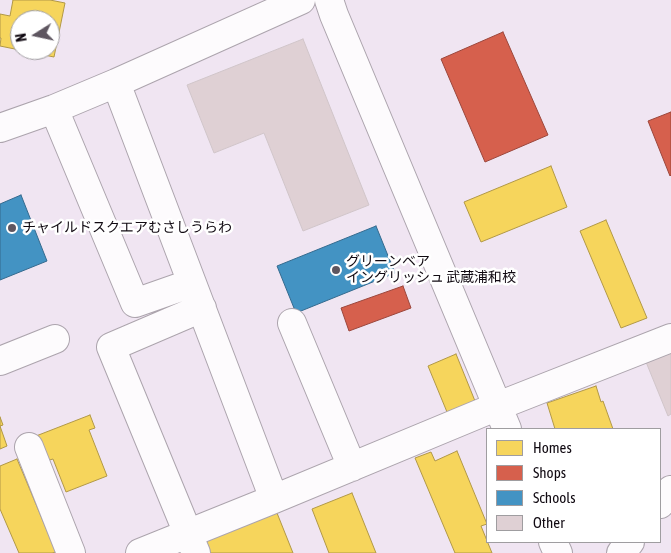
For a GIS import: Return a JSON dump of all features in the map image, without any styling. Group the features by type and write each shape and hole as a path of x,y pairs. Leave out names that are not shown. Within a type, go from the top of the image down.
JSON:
{"street":[{"path":"0,128 54,109 116,83 301,0"},
{"path":"329,0 502,418"},
{"path":"116,83 274,499"},
{"path":"54,109 135,302 192,283"},
{"path":"192,543 111,347 202,308"},
{"path":"292,323 352,467"},
{"path":"0,361 55,338"},
{"path":"140,553 192,543 274,499 352,467 502,418 671,338"},
{"path":"29,448 71,553"},
{"path":"661,503 671,490"},
{"path":"621,553 629,543"}],"building: Homes":[{"path":"13,0 50,0 65,3 60,28 60,10 11,10"},
{"path":"0,14 10,16 10,48 0,46"},
{"path":"551,166 567,207 481,242 464,202"},
{"path":"606,220 647,318 621,328 580,231"},
{"path":"456,354 475,401 447,412 428,366"},
{"path":"596,386 613,428 555,428 547,403"},
{"path":"90,415 95,428 89,430 107,476 66,492 53,459 46,461 36,436"},
{"path":"0,426 7,446 0,449"},
{"path":"457,451 486,522 486,524 481,526 486,543 488,543 492,553 455,553 415,458 431,452 435,461"},
{"path":"17,459 56,552 19,553 0,509 0,466"},
{"path":"352,493 376,553 329,553 312,509"},
{"path":"277,513 293,553 208,553 203,542"}],"building: Shops":[{"path":"503,32 548,135 485,162 441,59"},
{"path":"671,112 671,175 670,176 648,121"},
{"path":"403,286 411,308 349,331 341,308"}],"building: Schools":[{"path":"21,195 47,261 0,280 0,204"},
{"name":"グリーンベア イングリッシュ 武蔵浦和校","path":"376,226 395,273 296,313 277,266"}],"building: Other":[{"path":"303,39 369,205 303,231 264,133 214,153 187,85"},
{"path":"671,352 671,414 668,416 646,362"}],"place":[{"name":"チャイルドスクエアむさしうらわ","path":"12,228"},
{"name":"グリーンベア イングリッシュ 武蔵浦和校","path":"336,270"}]}
